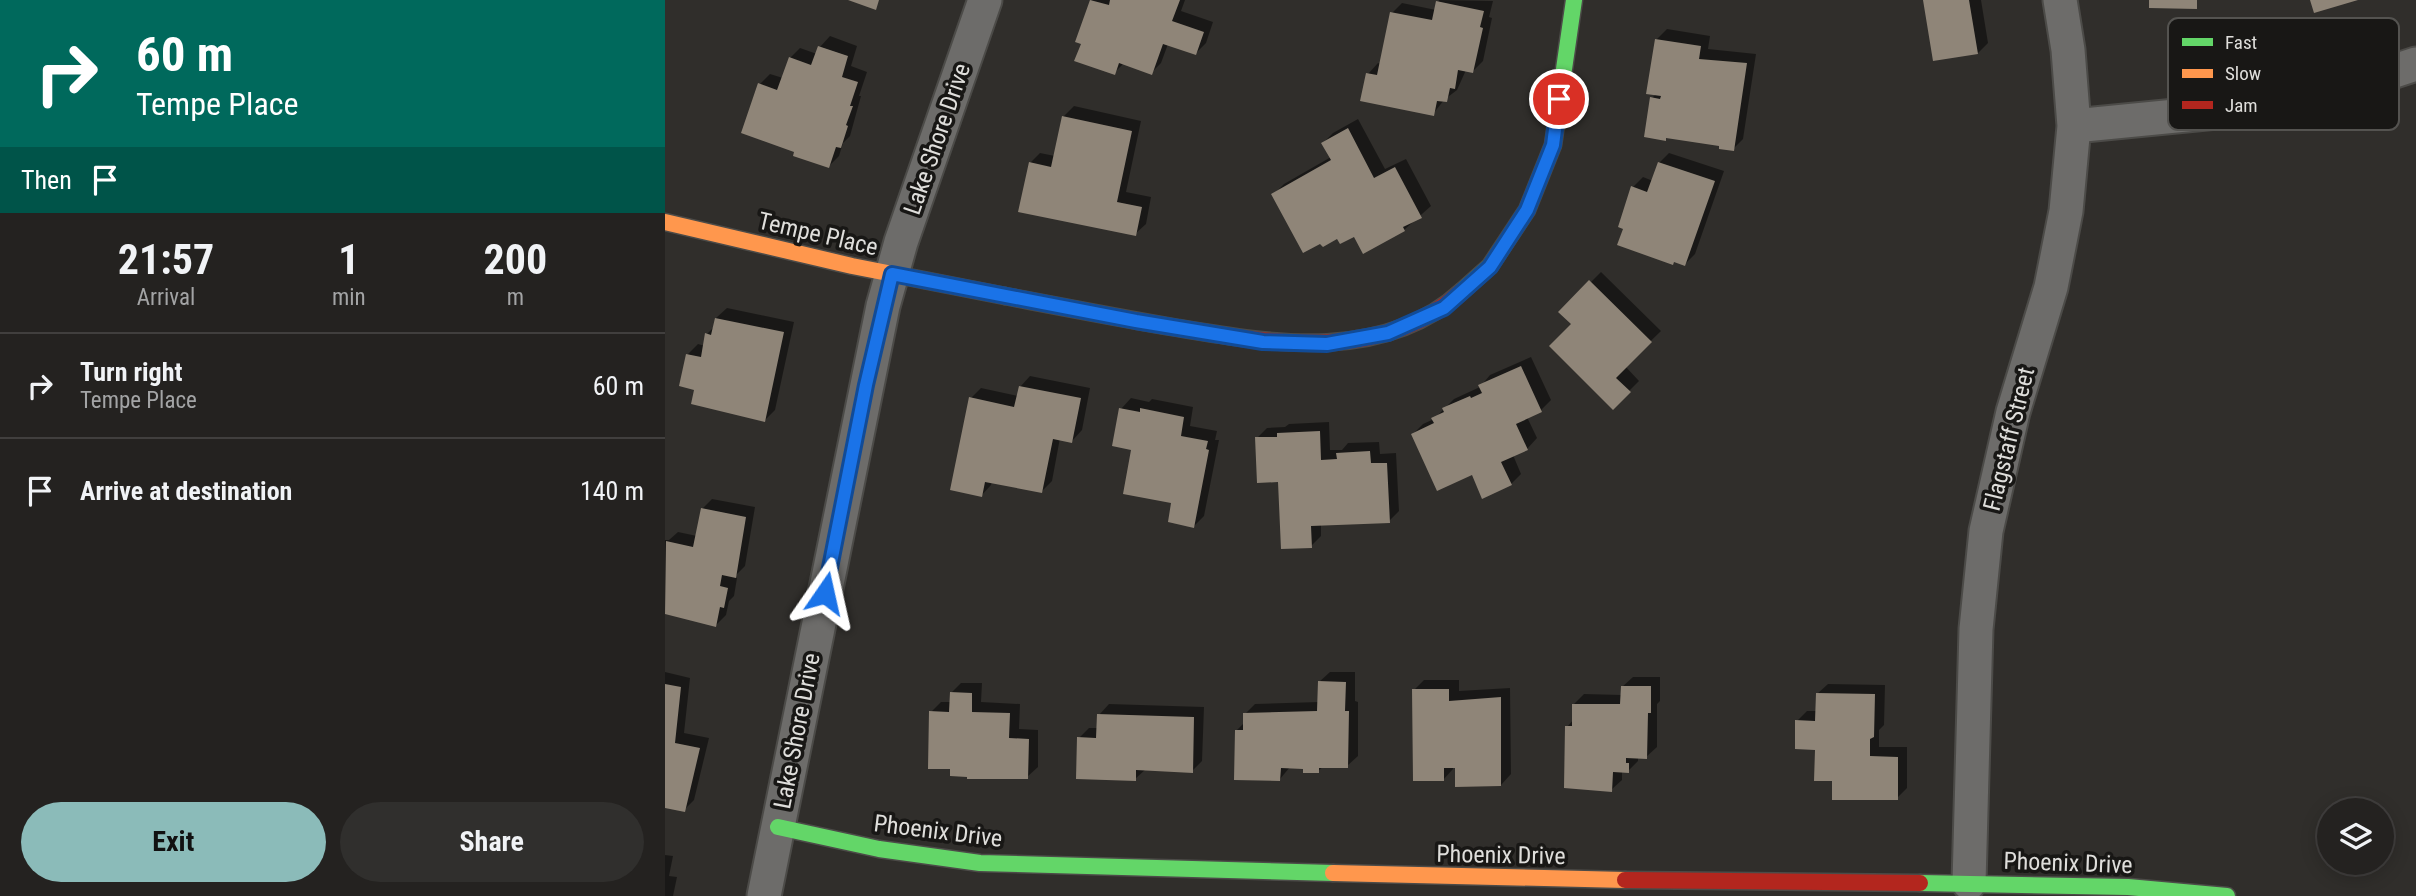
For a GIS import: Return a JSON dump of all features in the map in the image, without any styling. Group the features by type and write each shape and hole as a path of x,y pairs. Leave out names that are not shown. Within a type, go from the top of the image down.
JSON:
{"street":[{"name":"Lake Shore Drive","path":"764,896 863,398 892,274 985,0"},
{"name":"Tempe Place","path":"665,222 892,274 1136,321 1263,342 1327,344 1388,333 1444,308 1490,267 1527,210 1553,145 1574,0"},
{"name":"Flagstaff Street","path":"1969,883 1976,629 1986,531 2013,412 2051,287 2066,211 2074,126 2068,50 2060,0"},
{"path":"2399,70 2416,64"},
{"path":"2074,126 2168,117"},
{"name":"Phoenix Drive","path":"778,827 944,860 1531,888 1969,883 2127,887 2227,896"}],"building":[{"path":"848,0 879,0 876,10"},
{"path":"1090,0 1109,5 1110,0 1180,0 1172,21 1204,32 1196,55 1163,44 1152,75 1119,63 1115,75 1074,61 1081,44 1075,42"},
{"path":"1923,0 1969,0 1978,54 1933,61"},
{"path":"2149,0 2197,0 2197,9 2149,8"},
{"path":"2310,0 2358,0 2314,13"},
{"path":"1436,1 1484,11 1473,73 1458,70 1455,89 1450,88 1447,102 1437,101 1434,116 1360,101 1366,73 1377,75 1390,12 1432,20"},
{"path":"1655,39 1701,46 1699,59 1747,63 1734,151 1719,149 1719,146 1644,137 1650,97 1660,99 1661,96 1646,94"},
{"path":"818,46 848,56 842,77 858,82 841,148 836,147 829,168 793,156 794,152 741,133 758,83 777,90 789,57 811,65"},
{"path":"1062,116 1132,131 1117,202 1142,207 1136,236 1018,212 1029,162 1051,167"},
{"path":"1348,128 1374,178 1395,167 1422,218 1403,227 1405,231 1363,254 1354,237 1340,244 1337,239 1323,247 1320,244 1303,253 1271,194 1331,160 1321,143"},
{"path":"1658,162 1715,181 1685,266 1674,262 1673,265 1617,245 1623,229 1618,227 1631,186 1647,192"},
{"path":"1589,280 1652,342 1616,378 1631,392 1613,410 1549,346 1571,324 1558,312"},
{"path":"715,318 784,332 765,422 691,404 694,390 679,386 686,354 701,357 705,333 711,335"},
{"path":"1521,366 1542,412 1516,424 1528,450 1501,462 1512,485 1482,499 1472,475 1437,491 1411,434 1434,423 1431,418 1444,412 1442,408 1482,393 1478,385"},
{"path":"1019,386 1081,398 1072,443 1053,439 1042,493 985,482 982,497 950,490 969,397 1014,407"},
{"path":"1119,408 1140,412 1140,408 1184,417 1181,436 1208,441 1206,449 1209,450 1194,528 1168,522 1171,503 1123,494 1131,450 1112,446"},
{"path":"1320,431 1321,460 1337,459 1336,453 1370,451 1371,463 1387,463 1390,523 1311,526 1312,548 1281,549 1278,482 1257,483 1255,437"},
{"path":"701,508 746,517 736,578 722,575 720,586 728,588 716,627 665,614 666,541 693,547"},
{"path":"1318,681 1346,682 1345,711 1349,711 1348,768 1319,768 1319,773 1303,773 1303,769 1281,768 1280,781 1234,780 1235,730 1243,730 1243,713 1317,711"},
{"path":"665,684 681,687 675,743 700,748 685,812 665,808"},
{"path":"1621,686 1651,686 1647,759 1626,758 1629,773 1613,772 1612,792 1564,788 1565,726 1572,726 1572,704 1620,704"},
{"path":"1412,689 1449,689 1449,701 1501,697 1501,786 1455,787 1455,768 1444,768 1444,781 1413,781"},
{"path":"950,692 972,693 972,712 1010,713 1009,738 1029,739 1028,779 967,779 950,776 950,769 928,769 929,711 949,712"},
{"path":"1816,693 1875,694 1874,737 1870,739 1870,756 1898,757 1898,800 1832,800 1832,781 1814,781 1815,750 1795,749 1795,720 1815,721"},
{"path":"1097,714 1194,717 1193,773 1136,770 1136,781 1076,779 1077,737 1096,738"}],"traffic: fast":[{"path":"1462,291 1490,266 1527,210 1553,145 1574,0"},
{"path":"778,827 879,849 980,863 1333,873"},
{"path":"1920,883 2128,887 2227,896"}],"traffic: slow":[{"path":"665,222 852,266 1005,296"},
{"path":"1333,873 1625,880"}],"traffic: jam":[{"path":"1005,296 1214,334 1289,342 1326,342 1363,339 1398,329 1431,314 1462,291"},
{"path":"1625,880 1920,883"}],"route":[{"path":"825,593 866,385 892,274 1136,321 1263,342 1327,344 1388,333 1444,308 1490,267 1527,210 1553,145 1559,99"}]}
